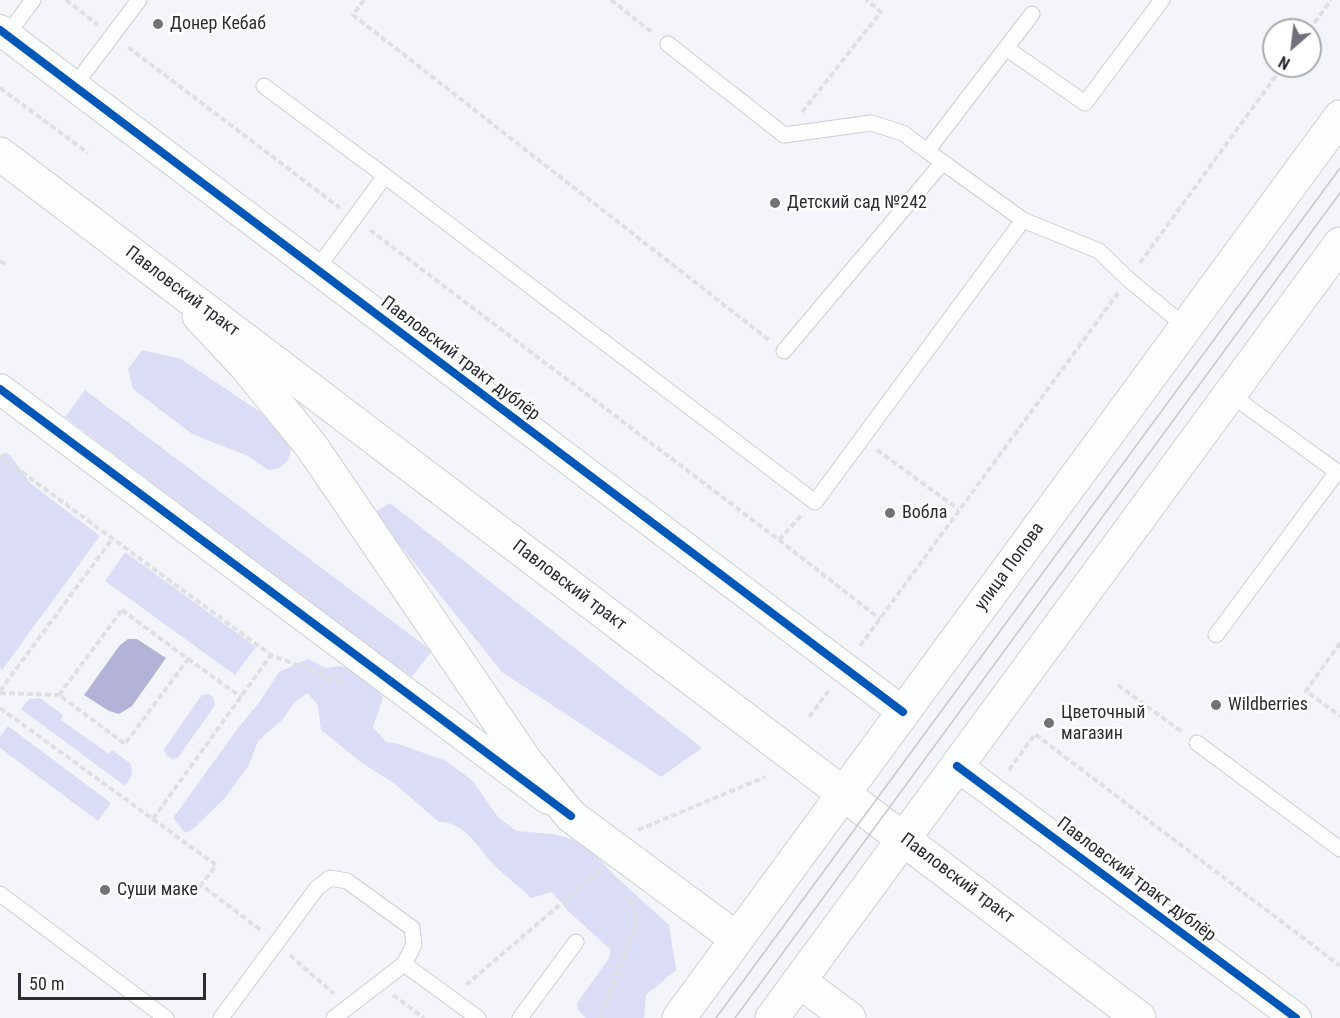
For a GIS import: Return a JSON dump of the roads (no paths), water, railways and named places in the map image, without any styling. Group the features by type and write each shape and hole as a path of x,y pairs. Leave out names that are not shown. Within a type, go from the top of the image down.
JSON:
{"main road":[{"name":"улица Попова","path":"679,1018 1340,117"},
{"name":"Павловский тракт","path":"0,154 1139,1018"},
{"path":"772,1018 1340,244"},
{"path":"158,274 245,365 312,447 527,763 571,816 737,939"},
{"path":"800,981 849,1018"}],"street":[{"name":"Павловский тракт дублёр","path":"4,33 903,712"},
{"path":"0,389 571,816"},
{"name":"Павловский тракт дублёр","path":"957,766 1296,1018"}],"lane":[{"path":"4,33 33,0"},
{"path":"74,86 139,0"},
{"path":"1006,48 1084,104 1162,0"},
{"path":"927,151 1032,14"},
{"path":"668,44 784,135 871,123 903,134 1023,220 1099,251 1128,279 1186,327"},
{"path":"264,86 815,502 1023,220"},
{"path":"784,351 943,162"},
{"path":"316,270 385,177"},
{"path":"1216,635 1338,473 1230,394"},
{"path":"1197,743 1340,849"},
{"path":"221,1018 317,888 330,878 347,881 412,928 414,945 404,964 333,1018"},
{"path":"0,894 166,1018"},
{"path":"519,1018 576,942"},
{"path":"404,964 478,1018"}],"tram line":[{"path":"716,1018 1340,168"},
{"path":"735,1018 1340,193"}],"place":[{"name":"Донер Кебаб","path":"158,24"},
{"name":"Детский сад №242","path":"775,203"},
{"name":"Вобла","path":"890,513"},
{"name":"Wildberries","path":"1216,705"},
{"name":"Цветочный магазин","path":"1049,723"},
{"name":"Суши маке","path":"105,890"}]}
